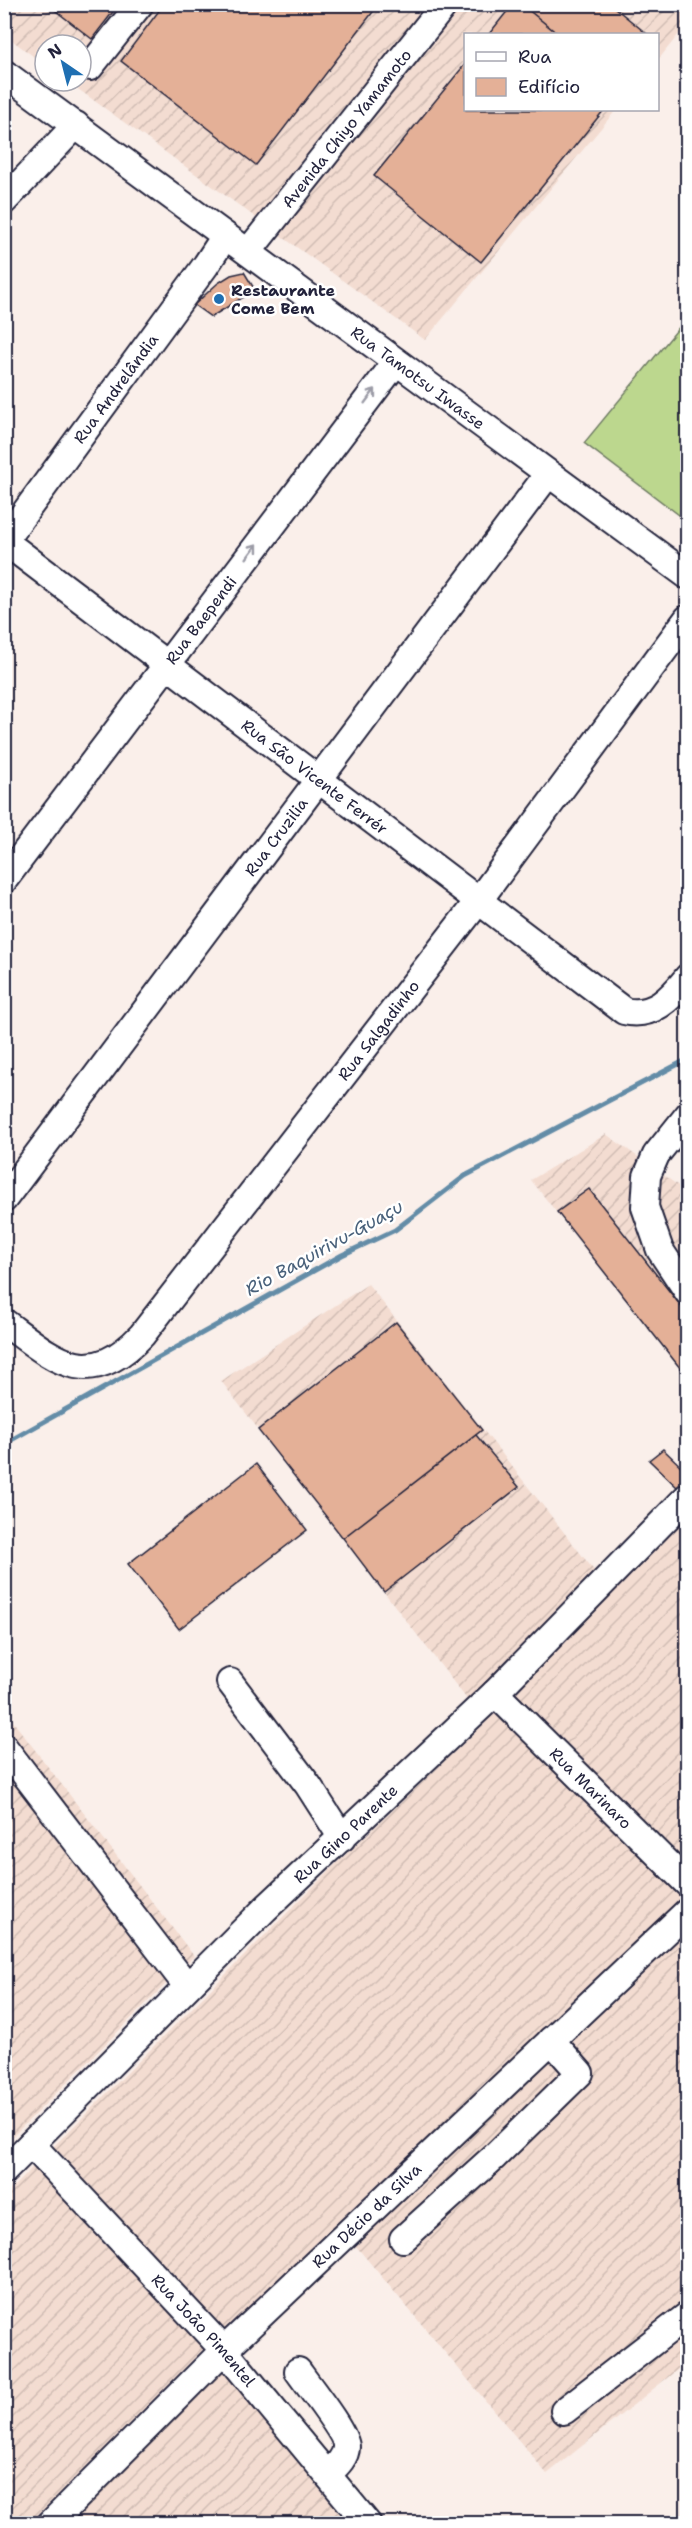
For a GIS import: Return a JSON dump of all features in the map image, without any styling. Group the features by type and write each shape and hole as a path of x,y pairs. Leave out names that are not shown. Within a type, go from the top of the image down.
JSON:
{"street":[{"path":"93,63 140,4"},
{"name":"Avenida Chiyo Yamamoto","path":"248,252 445,4"},
{"name":"Rua Tamotsu Iwasse","path":"4,73 687,576"},
{"path":"4,201 76,125"},
{"name":"Rua Andrelândia","path":"5,541 225,236"},
{"name":"Rua Baependi","path":"4,880 396,362"},
{"name":"Rua Cruzilia","path":"4,1198 548,474"},
{"name":"Rua São Vicente Ferrér","path":"5,541 624,1011 638,1014 649,1011 661,1004 687,977"},
{"name":"Rua Salgadinho","path":"4,1322 43,1353 79,1366 113,1360 128,1350 142,1335 479,900 687,618"},
{"path":"687,1115 656,1155 647,1176 645,1207 660,1250 687,1292"},
{"name":"Rua Gino Parente","path":"4,2171 123,2054 187,1986 495,1693 687,1496"},
{"path":"230,1682 308,1785 342,1838"},
{"name":"Rua Marinaro","path":"495,1693 687,1884"},
{"path":"4,1747 187,1986"},
{"name":"Rua Décio da Silva","path":"50,2523 224,2350 687,1911"},
{"path":"403,2239 495,2156 580,2073 552,2040"},
{"name":"Rua João Pimentel","path":"31,2144 224,2350 368,2523"},
{"path":"564,2411 687,2315"},
{"path":"298,2371 341,2433 346,2445 344,2456 328,2474"}],"shaded area":[{"path":"5,4 688,5 687,24 659,59 659,33 464,33 464,111 615,111 425,340 84,93 93,93 93,33 33,33 33,56 5,35"},
{"path":"606,1134 687,1192 687,1378 531,1180"},
{"path":"368,1284 596,1573 469,1702 221,1381"},
{"path":"687,1511 688,1877 676,1889 688,1904 687,2362 547,2474 350,2239 222,2366 349,2523 5,2524 5,2195 340,1860 487,1721"},
{"path":"5,1711 194,1956 5,2144"}],"green space":[{"path":"686,319 688,320 687,521 584,443"}],"building":[{"path":"47,4 119,4 93,38 93,33 84,33"},
{"path":"164,4 379,4 256,165 121,61"},
{"path":"513,4 521,4 557,33 490,33"},
{"path":"521,4 610,4 646,33 557,33"},
{"path":"464,65 464,111 603,111 481,262 374,176"},
{"name":"Restaurante Come Bem","path":"244,272 255,290 211,317 194,305 218,283 231,275"},
{"path":"589,1189 688,1315 688,1378 557,1212"},
{"path":"396,1322 482,1430 343,1538 258,1430"},
{"path":"476,1435 519,1487 384,1592 343,1538"},
{"path":"663,1449 688,1473 688,1481 679,1489 649,1460"},
{"path":"256,1464 307,1530 179,1629 128,1564"}],"waterway":[{"name":"Rio Baquirivu-Guaçu","path":"4,1444 342,1255 395,1230 465,1176 688,1059"}],"place":[{"name":"Restaurante Come Bem","path":"219,299"}]}
